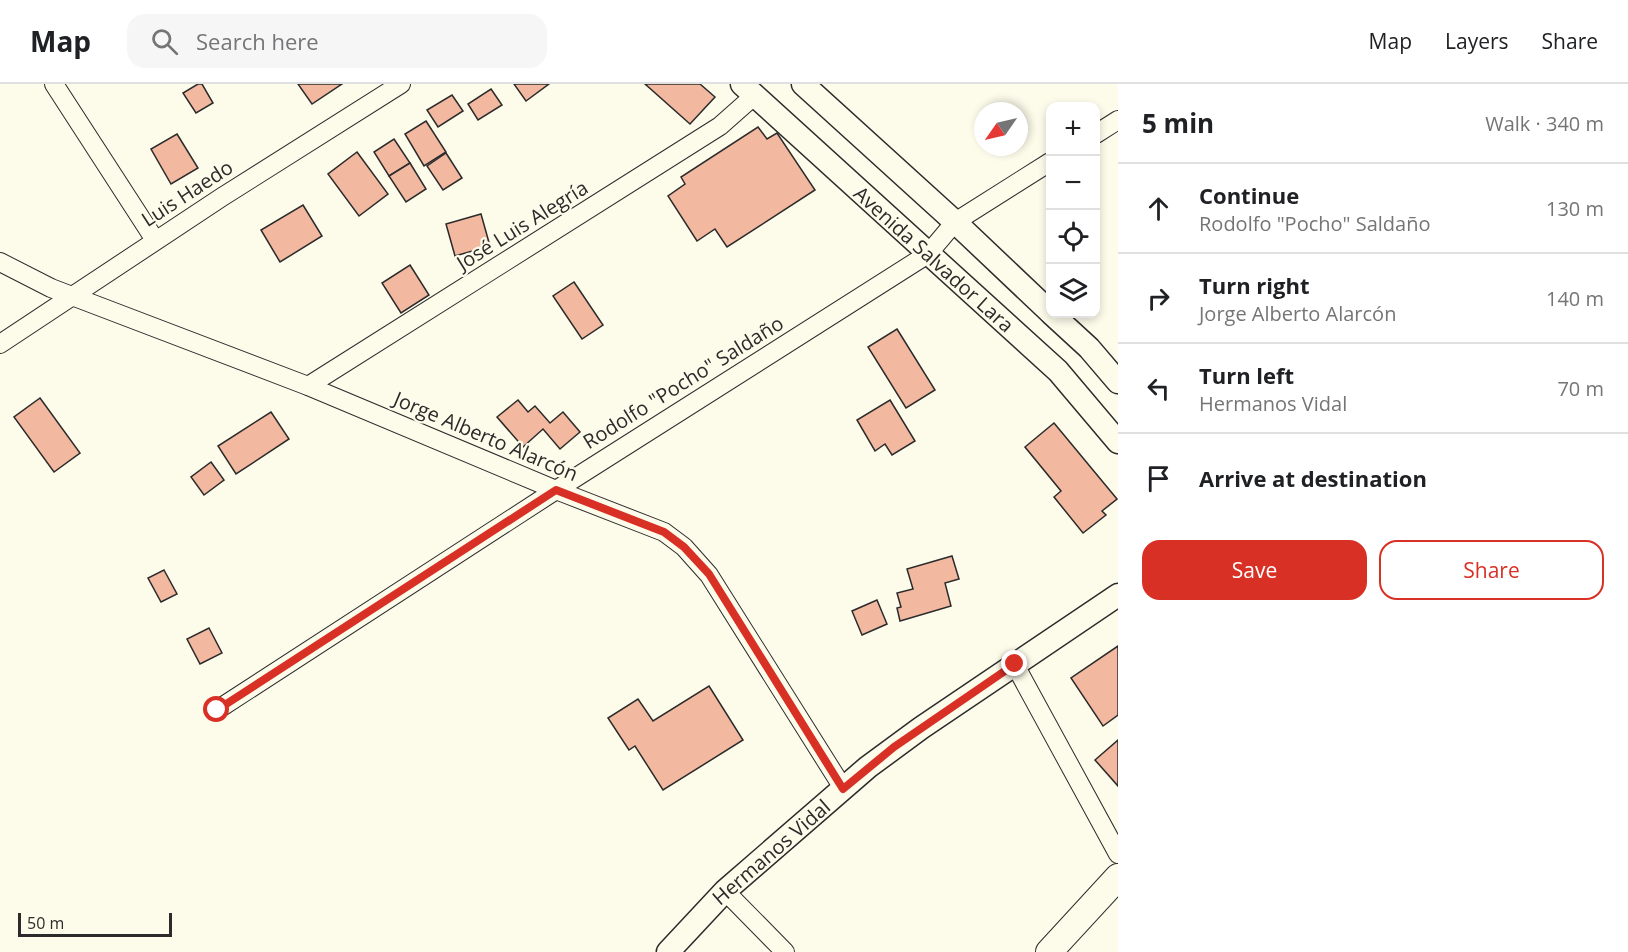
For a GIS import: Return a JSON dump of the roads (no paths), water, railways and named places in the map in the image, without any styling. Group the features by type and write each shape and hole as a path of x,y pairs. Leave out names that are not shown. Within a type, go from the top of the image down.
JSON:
{"main road":[{"path":"1048,952 1118,877"}],"street":[{"path":"54,84 155,240"},
{"name":"Luis Haedo","path":"0,344 75,296 155,240 401,84"},
{"name":"Avenida Salvador Lara","path":"803,84 1046,308"},
{"name":"Avenida Salvador Lara","path":"749,90 1058,371 1118,442"},
{"name":"José Luis Alegría","path":"308,386 720,126 749,90"},
{"path":"1100,131 1118,120"},
{"name":"Rodolfo \"Pocho\" Saldaño","path":"217,710 556,490 928,254 955,222 1046,165"},
{"name":"Jorge Alberto Alarcón","path":"0,262 51,288 308,386 556,490 664,532 684,547 709,574 843,789"},
{"name":"Avenida Salvador Lara","path":"1056,318 1089,348 1118,382"},
{"name":"Hermanos Vidal","path":"668,952 725,891 894,747 1118,595"},
{"path":"1015,664 1118,855"},
{"path":"725,891 785,952"}]}
